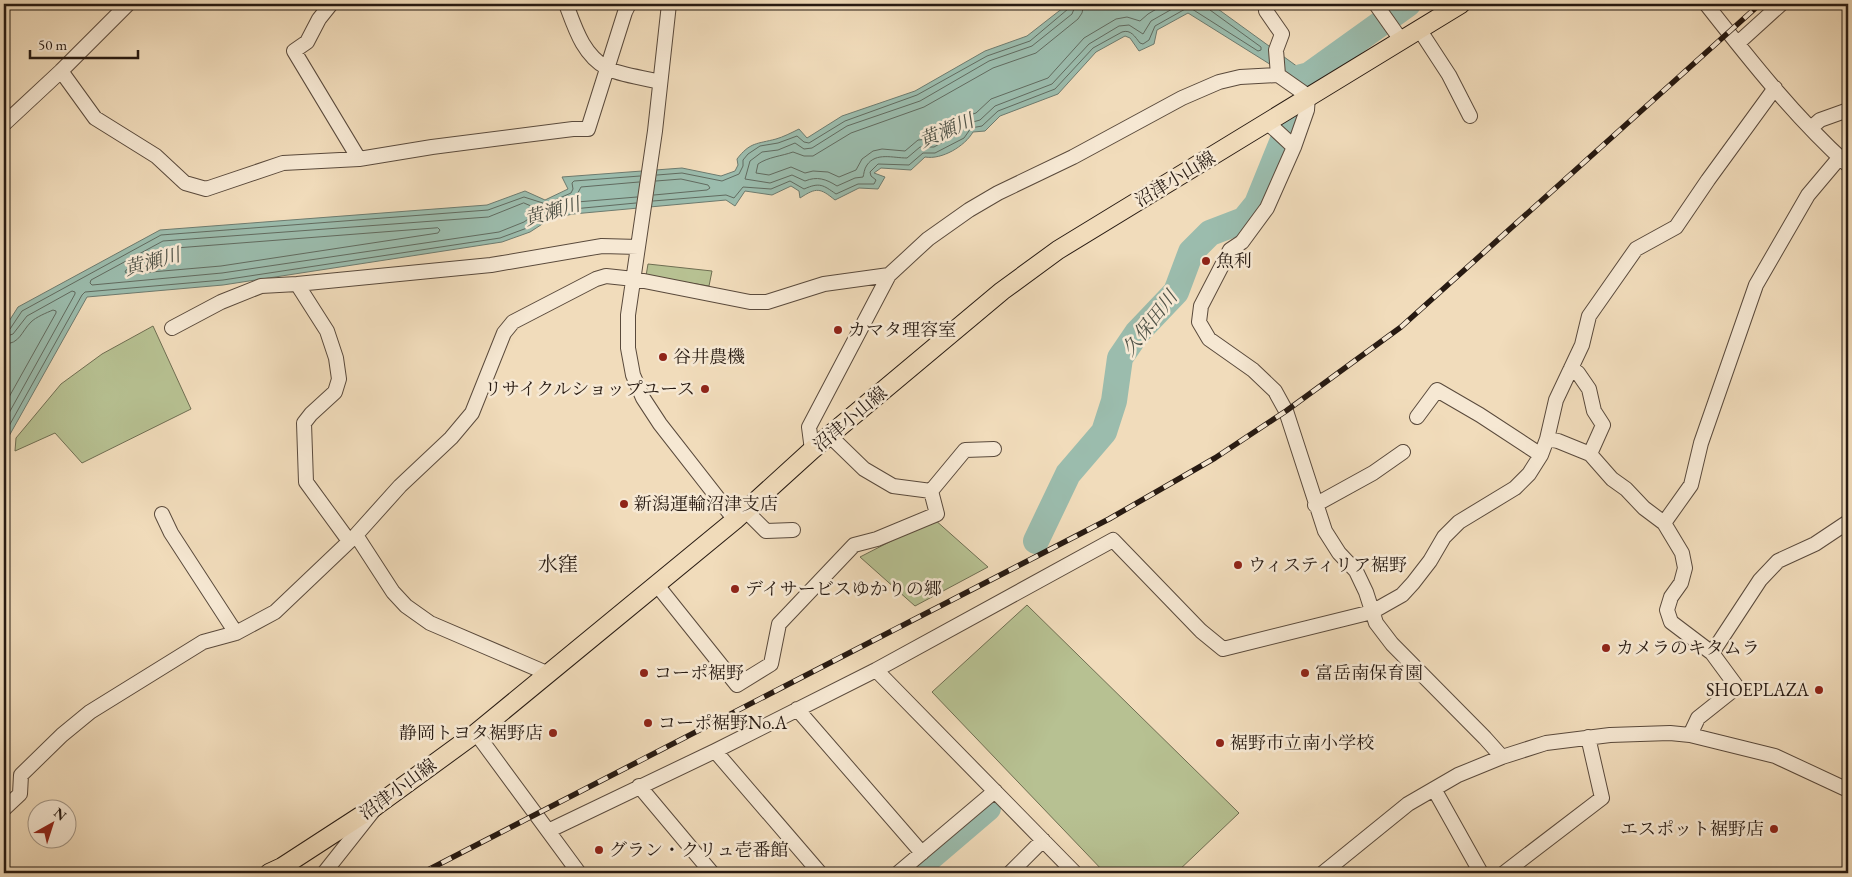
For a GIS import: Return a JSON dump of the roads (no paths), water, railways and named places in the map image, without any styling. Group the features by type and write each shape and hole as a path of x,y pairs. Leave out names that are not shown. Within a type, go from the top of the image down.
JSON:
{"main road":[{"name":"沼津小山線","path":"269,873 282,868 376,806 476,733 741,516 812,450 1002,291 1058,250 1270,125 1396,32 1418,29 1460,4"}],"street":[{"path":"6,118 61,72 128,4"},
{"path":"331,4 319,19 307,42 294,51 359,159"},
{"path":"566,4 579,38 593,57 608,68 660,82"},
{"path":"61,72 95,118 156,156 185,183 206,189 283,163 359,159 432,147 573,129 588,129 629,4"},
{"path":"669,4 655,131 628,315 628,348 633,375 643,398 660,424 741,516 766,531 793,530"},
{"path":"1664,523 1691,485 1701,443 1756,285 1808,195 1844,161 1775,88 1706,4"},
{"path":"1738,43 1781,4"},
{"path":"1379,6 1396,32"},
{"path":"1266,11 1282,34 1276,50 1278,73"},
{"path":"1418,29 1449,75 1470,116"},
{"path":"812,450 809,427 889,275 928,239 969,210 998,193 1073,158 1182,98 1219,82 1240,77 1278,73 1308,96 1307,110 1294,147 1267,208 1242,242 1230,250 1200,306 1199,322 1209,339 1253,370 1275,391 1286,411 1325,531 1331,542 1356,571 1376,623 1392,644 1502,757"},
{"path":"548,830 714,751 876,670 1114,540 1201,631 1223,649 1372,612 1402,595 1430,561 1444,537 1459,522 1515,488 1529,474 1541,455 1547,439 1556,400 1582,345 1589,316 1636,249 1676,227 1775,88"},
{"path":"1811,128 1820,120 1848,110"},
{"path":"1270,125 1294,147"},
{"path":"172,328 221,302 261,286 491,265 602,246 639,243"},
{"path":"4,810 20,794 21,775 62,735 90,712 203,642 236,633 275,612 352,538 400,486 451,438 472,413 504,333 513,322 596,279 606,276 634,278 750,302 767,302 824,284 889,275"},
{"path":"297,284 327,331 336,358 338,378 335,392 304,423 306,482 406,606 430,623 549,674"},
{"path":"1571,368 1578,373 1589,389 1594,411 1603,425 1590,454"},
{"path":"1417,417 1437,390 1480,415 1541,455"},
{"path":"830,436 864,469 893,486 931,491"},
{"path":"1547,439 1558,441 1590,454 1612,479 1664,523 1682,553 1685,568 1667,610 1671,622 1712,653 1737,687 1698,718 1690,735"},
{"path":"931,491 965,450 994,448"},
{"path":"1315,505 1373,473 1403,452"},
{"path":"657,585 737,685 771,664 779,624 854,545 877,539 937,514 931,491"},
{"path":"162,514 171,533 236,633"},
{"path":"1712,653 1760,580 1778,561 1814,544 1848,522"},
{"path":"876,670 1076,873"},
{"path":"798,709 922,853"},
{"path":"476,733 579,873"},
{"path":"1323,873 1408,804 1458,776 1502,757 1546,743 1623,734 1670,733 1690,735 1775,756 1848,790"},
{"path":"1504,873 1602,798 1588,737"},
{"path":"714,751 820,873"},
{"path":"639,786 712,873"},
{"path":"1434,789 1481,873"},
{"path":"898,873 994,791"},
{"path":"324,873 376,806"},
{"path":"1010,873 1043,840"}],"water":[{"name":"黄瀬川","path":"1068,4 1211,4 1309,75 1292,78 1188,13 1157,30 1154,44 1139,51 1130,38 1125,36 1096,52 1058,94 1000,116 985,131 973,132 965,142 952,151 939,156 925,157 911,170 881,168 874,173 885,177 878,189 859,188 835,200 818,190 800,198 799,191 791,186 772,195 745,191 735,206 726,200 573,214 550,219 530,232 502,242 223,285 87,297 4,445 4,329 18,307 160,230 487,205 525,191 545,200 568,189 562,177 682,168 721,176 735,171 738,165 737,159 750,147 779,138 799,129 807,138 842,116 915,91 985,51 1027,36"}],"waterway":[{"name":"久保田川","path":"1301,77 1309,75 1408,4"},
{"name":"久保田川","path":"1036,541 1068,474 1104,432 1114,401 1120,358 1137,333 1176,292 1191,252 1210,233 1244,220 1257,204 1289,125"},
{"name":"久保田川","path":"912,873 988,808"}],"railway":[{"path":"422,873 1109,519 1215,458 1286,411 1401,327 1760,4"}],"place":[{"name":"魚利","path":"1206,261"},
{"name":"カマタ理容室","path":"838,330"},
{"name":"谷井農機","path":"663,357"},
{"name":"リサイクルショップユース","path":"705,389"},
{"name":"新潟運輸沼津支店","path":"624,504"},
{"name":"ウィスティリア裾野","path":"1238,565"},
{"name":"デイサービスゆかりの郷","path":"735,589"},
{"name":"カメラのキタムラ","path":"1606,648"},
{"name":"コーポ裾野","path":"644,673"},
{"name":"富岳南保育園","path":"1305,673"},
{"name":"SHOEPLAZA","path":"1819,690"},
{"name":"コーポ裾野No.A","path":"648,723"},
{"name":"静岡トヨタ裾野店","path":"553,733"},
{"name":"裾野市立南小学校","path":"1220,743"},
{"name":"エスポット裾野店","path":"1774,829"},
{"name":"グラン・クリュ壱番館","path":"599,850"}],"district":[{"name":"水窪","path":"558,564"}]}
